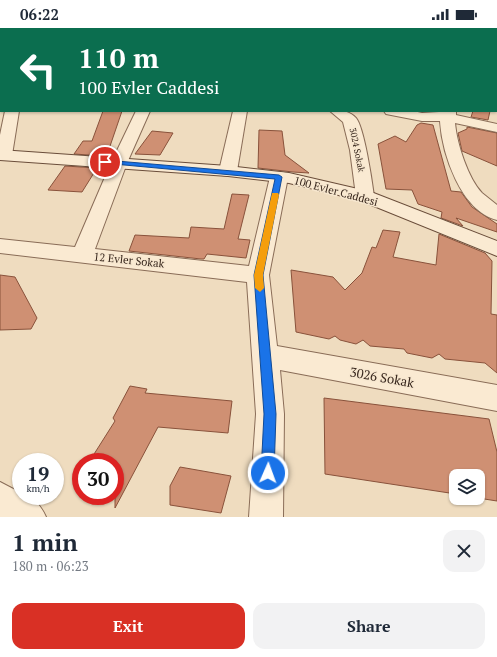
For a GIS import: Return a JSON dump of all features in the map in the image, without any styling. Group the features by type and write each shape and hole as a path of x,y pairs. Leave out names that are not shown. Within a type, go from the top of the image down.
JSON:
{"street":[{"path":"2,155 12,112"},
{"path":"82,255 143,112"},
{"path":"228,172 240,112"},
{"name":"3024 Sokak","path":"338,112 350,120 358,150 365,196"},
{"path":"396,112 422,117 447,114 497,128"},
{"path":"447,114 455,158 475,196 497,214"},
{"name":"100 Evler Caddesi","path":"2,155 120,163 279,177 365,196 497,249"},
{"path":"266,517 270,414 258,275 279,177"},
{"name":"12 Evler Sokak","path":"0,246 258,275"},
{"name":"3026 Sokak","path":"266,356 497,398"},
{"path":"0,499 29,517"}],"building":[{"path":"103,112 122,112 108,152 104,156 74,154 83,141 92,141"},
{"path":"473,112 490,112 488,120 471,117"},
{"path":"421,123 433,125 451,191 461,192 472,207 497,224 497,232 456,218 463,226 441,218 442,212 418,204 412,190 386,189 378,144 395,136 406,142 417,125"},
{"path":"467,127 497,133 497,166 462,151 458,133 467,129"},
{"path":"259,130 282,131 285,155 309,173 258,168"},
{"path":"152,131 173,133 160,155 135,154"},
{"path":"65,166 97,168 82,192 48,190"},
{"path":"232,194 249,195 238,239 250,240 246,258 207,254 204,259 201,259 129,251 135,235 189,238 191,227 224,229"},
{"path":"383,230 400,232 393,257 436,265 439,234 485,253 492,261 491,314 497,315 497,373 485,363 445,359 439,354 432,358 407,353 404,349 370,346 363,340 356,344 340,340 335,336 329,339 296,332 291,270 333,277 345,290 362,273 372,247 376,248"},
{"path":"0,275 15,277 37,318 31,329 0,330"},
{"path":"130,386 147,389 145,393 232,401 228,433 158,427 124,491 124,453 95,453 115,421 113,418"},
{"path":"324,398 489,419 497,452 497,501 485,499 485,469 449,469 449,493 325,474"},
{"path":"180,467 231,476 221,513 170,505 170,486"}],"slow traffic":[{"path":"260,288 258,275 275,195"}],"route":[{"path":"105,162 279,177 258,275 270,414 268,473"}]}
